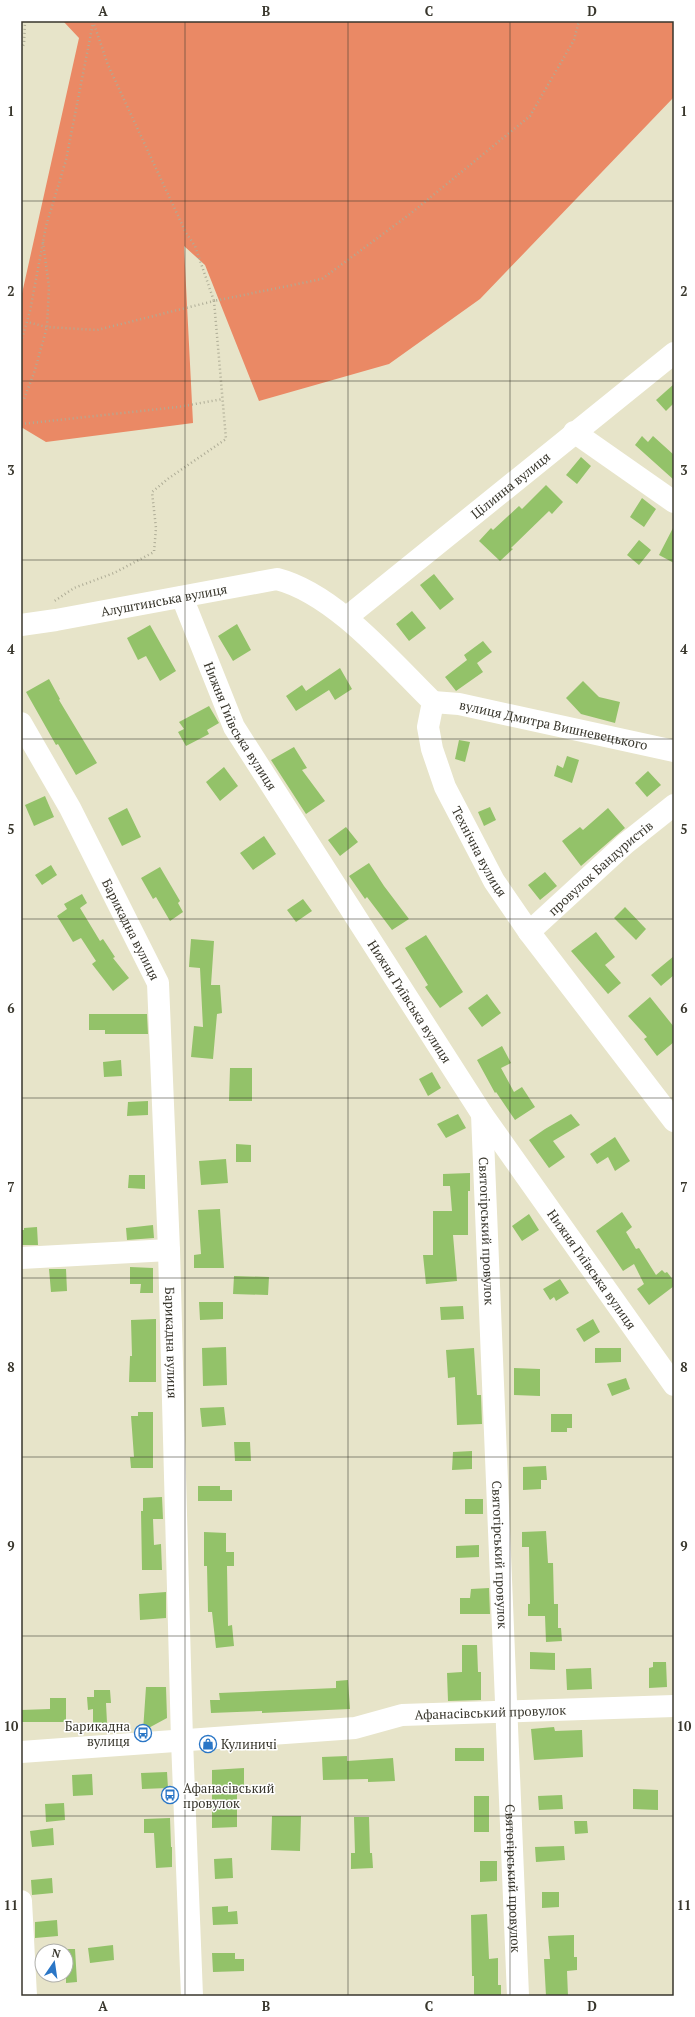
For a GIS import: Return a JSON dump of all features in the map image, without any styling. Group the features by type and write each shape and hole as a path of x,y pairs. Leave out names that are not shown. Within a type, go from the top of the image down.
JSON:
{"street":[{"name":"Цілинна вулиця","path":"346,617 674,353"},
{"path":"574,432 674,502"},
{"name":"Алуштинська вулиця","path":"21,625 56,620 277,579 289,582 346,617"},
{"name":"Нижня Гиївська вулиця","path":"182,597 234,727 482,1114 674,1385"},
{"path":"346,617 434,702"},
{"name":"вулиця Дмитра Вишневецького","path":"434,702 459,704 674,750"},
{"name":"Технічна вулиця","path":"434,702 428,727 432,749 445,787 494,881 529,932 674,1121"},
{"name":"Барикадна вулиця","path":"21,723 70,808 158,983 170,1250 182,1740 192,1996"},
{"name":"провулок Бандуристів","path":"529,932 625,844 674,805"},
{"name":"Святогірський провулок","path":"482,1114 518,1996"},
{"path":"21,1258 170,1250"},
{"name":"Афанасівський провулок","path":"21,1752 355,1728 402,1716 674,1706"},
{"path":"21,1901 26,1996"}],"path":[{"path":"21,50 24,44 25,21"},
{"path":"27,322 47,327 97,330 214,301 322,279 410,214 530,116 574,40 579,21"},
{"path":"56,620 51,603 74,588 114,573 154,552 156,528 152,492 169,478 226,439 214,301 195,246 186,233 108,65 93,22"},
{"path":"21,342 27,322 43,242 66,160 93,22"},
{"path":"21,401 24,399 34,373 47,327 49,287 43,242"},
{"path":"21,424 178,407 223,399"}],"shaded area":[{"path":"63,21 674,21 674,97 480,299 389,364 259,401 205,265 184,246 193,423 46,442 21,427 21,298 79,38"}],"building":[{"path":"674,384 674,403 666,411 656,400"},
{"path":"642,436 648,442 653,436 674,455 674,480 635,445"},
{"path":"581,457 591,466 577,484 566,475"},
{"path":"546,485 563,502 552,514 549,511 511,548 513,549 500,561 479,541 491,528 493,530 519,506 522,509"},
{"path":"642,498 656,509 644,527 630,517"},
{"path":"674,526 674,563 659,555"},
{"path":"639,540 651,550 639,565 627,555"},
{"path":"434,574 454,599 440,610 420,585"},
{"path":"412,611 426,628 409,641 396,624"},
{"path":"237,624 251,650 233,661 218,636"},
{"path":"150,625 176,671 160,681 146,656 138,660 127,638"},
{"path":"483,641 492,652 477,663 483,672 456,691 445,677 467,660 464,655"},
{"path":"340,668 352,689 335,700 329,690 296,711 286,696 302,685 306,691"},
{"path":"49,679 60,699 59,700 97,763 76,775 58,744 56,745 26,692"},
{"path":"583,681 599,697 620,702 615,723 581,714 566,698"},
{"path":"209,706 219,723 207,730 209,734 186,746 178,732 184,729 179,722"},
{"path":"459,740 470,742 465,762 455,759"},
{"path":"294,747 307,768 302,770 325,801 306,814 271,760"},
{"path":"567,756 579,760 572,783 554,776 557,765 563,768"},
{"path":"224,767 238,786 220,801 206,782"},
{"path":"648,771 661,785 647,797 635,783"},
{"path":"45,796 54,817 34,826 25,805"},
{"path":"490,807 496,820 484,826 478,812"},
{"path":"127,808 141,837 122,846 108,818"},
{"path":"608,808 625,828 581,866 562,841 580,827 583,830"},
{"path":"346,827 358,842 340,856 328,840"},
{"path":"264,836 276,854 253,870 240,853"},
{"path":"369,863 409,919 392,930 367,897 365,899 349,876"},
{"path":"51,865 57,875 42,885 35,875"},
{"path":"160,867 180,901 178,903 183,912 170,921 156,897 153,899 141,878"},
{"path":"545,872 557,886 540,900 528,885"},
{"path":"82,894 87,903 80,908 100,941 103,939 115,957 113,958 129,978 113,991 92,964 96,961 81,938 73,942 57,916 67,909 64,904"},
{"path":"303,899 312,911 296,922 287,910"},
{"path":"625,907 646,929 636,940 614,918"},
{"path":"596,932 615,957 605,965 621,983 608,994 571,951"},
{"path":"426,935 463,992 440,1008 425,987 428,985 405,948"},
{"path":"191,939 214,941 211,985 220,985 222,1013 217,1014 213,1059 191,1057 194,1026 203,1027 200,968 189,967"},
{"path":"674,956 674,975 661,986 651,975"},
{"path":"487,994 501,1013 482,1027 468,1008"},
{"path":"650,997 674,1027 674,1042 657,1056 644,1039 647,1037 628,1016"},
{"path":"89,1014 147,1014 148,1034 105,1034 105,1030 89,1030"},
{"path":"502,1046 511,1063 501,1068 514,1092 522,1087 535,1107 515,1120 496,1092 495,1093 477,1060"},
{"path":"121,1060 122,1076 104,1077 103,1062"},
{"path":"230,1068 252,1068 252,1101 229,1101"},
{"path":"432,1072 441,1088 428,1096 419,1079"},
{"path":"148,1101 148,1115 127,1116 128,1102"},
{"path":"458,1114 466,1128 446,1138 437,1124"},
{"path":"571,1114 580,1125 553,1141 565,1157 549,1168 529,1140"},
{"path":"615,1137 630,1161 615,1171 608,1157 597,1164 590,1154"},
{"path":"236,1144 251,1145 251,1162 236,1162"},
{"path":"226,1159 228,1183 201,1185 199,1161"},
{"path":"470,1173 470,1191 468,1191 468,1235 453,1235 457,1281 426,1284 423,1255 433,1255 433,1211 452,1211 450,1186 443,1186 443,1174"},
{"path":"129,1175 145,1175 145,1189 128,1188"},
{"path":"220,1209 224,1268 194,1268 194,1255 201,1254 198,1210"},
{"path":"622,1212 632,1227 626,1232 636,1249 639,1248 656,1275 662,1270 665,1273 667,1272 674,1281 674,1286 649,1305 637,1289 644,1284 634,1264 623,1271 596,1231"},
{"path":"529,1214 539,1230 522,1241 512,1226"},
{"path":"153,1225 154,1238 127,1240 126,1228"},
{"path":"37,1227 38,1245 21,1245 21,1230 24,1230 24,1228"},
{"path":"130,1267 153,1268 153,1293 140,1293 141,1284 130,1284"},
{"path":"49,1269 66,1269 67,1291 51,1292"},
{"path":"234,1276 269,1277 268,1295 233,1294"},
{"path":"560,1279 569,1293 556,1301 554,1297 550,1300 543,1289"},
{"path":"199,1302 223,1302 223,1319 200,1320"},
{"path":"463,1306 464,1319 441,1320 440,1307"},
{"path":"156,1319 156,1382 129,1382 130,1356 132,1356 131,1320"},
{"path":"593,1319 600,1332 584,1342 576,1329"},
{"path":"226,1347 227,1385 203,1386 202,1348"},
{"path":"474,1348 477,1395 481,1395 482,1424 457,1425 455,1377 448,1378 446,1350"},
{"path":"595,1348 621,1348 621,1362 595,1363"},
{"path":"514,1368 540,1369 540,1396 514,1395"},
{"path":"626,1378 630,1389 612,1396 607,1384"},
{"path":"224,1407 226,1425 202,1427 200,1408"},
{"path":"138,1412 153,1412 153,1468 131,1468 130,1457 134,1457 131,1416 138,1416"},
{"path":"551,1414 572,1414 572,1428 567,1428 567,1432 551,1432"},
{"path":"234,1442 250,1442 251,1461 235,1461"},
{"path":"472,1451 472,1469 452,1470 453,1452"},
{"path":"546,1466 547,1480 541,1480 541,1489 523,1490 523,1467"},
{"path":"198,1486 220,1486 220,1490 232,1490 232,1501 198,1501"},
{"path":"162,1497 163,1519 153,1519 154,1545 161,1544 162,1570 142,1570 141,1511 143,1511 143,1498"},
{"path":"465,1499 483,1499 483,1514 465,1514"},
{"path":"546,1531 548,1563 553,1563 554,1604 558,1604 558,1628 561,1628 562,1641 546,1642 545,1616 528,1616 528,1604 530,1604 529,1547 522,1547 522,1532"},
{"path":"204,1532 226,1533 226,1552 234,1552 234,1566 227,1566 228,1626 232,1625 234,1646 216,1648 212,1612 208,1612 207,1566 204,1566"},
{"path":"479,1545 479,1557 456,1558 456,1546"},
{"path":"489,1588 490,1614 460,1614 460,1598 470,1598 471,1589"},
{"path":"166,1592 166,1618 140,1620 139,1594"},
{"path":"462,1645 477,1645 478,1672 481,1672 481,1700 448,1701 447,1673 462,1672"},
{"path":"530,1652 555,1653 555,1670 530,1669"},
{"path":"653,1662 666,1662 667,1687 649,1688 649,1668 653,1667"},
{"path":"591,1668 592,1689 567,1690 566,1669"},
{"path":"348,1680 350,1709 262,1713 262,1711 211,1713 210,1700 220,1700 219,1693 336,1688 336,1681"},
{"path":"146,1687 166,1687 167,1718 143,1731"},
{"path":"94,1690 110,1690 111,1703 106,1703 107,1723 93,1724 93,1709 88,1710 87,1697 94,1697"},
{"path":"50,1698 66,1698 66,1722 21,1722 21,1710 50,1709"},
{"path":"554,1727 555,1731 582,1730 583,1757 534,1760 531,1729"},
{"path":"455,1748 484,1748 484,1761 455,1761"},
{"path":"347,1756 347,1761 393,1758 395,1781 368,1782 368,1779 323,1780 322,1757"},
{"path":"244,1768 244,1787 237,1787 237,1827 212,1828 212,1770"},
{"path":"167,1772 168,1788 142,1789 141,1773"},
{"path":"92,1774 93,1795 73,1796 72,1775"},
{"path":"633,1789 658,1790 658,1810 633,1809"},
{"path":"562,1795 563,1809 539,1810 538,1796"},
{"path":"474,1796 489,1796 489,1832 474,1832"},
{"path":"64,1803 65,1820 46,1822 45,1804"},
{"path":"272,1816 301,1816 300,1851 271,1850"},
{"path":"354,1817 369,1817 370,1853 372,1853 373,1868 351,1869 351,1853 355,1853"},
{"path":"170,1818 172,1867 156,1868 154,1833 144,1833 144,1819"},
{"path":"574,1821 587,1821 588,1833 575,1834"},
{"path":"53,1828 54,1845 32,1847 30,1831"},
{"path":"564,1846 565,1860 536,1862 535,1847"},
{"path":"232,1858 233,1878 215,1879 214,1859"},
{"path":"480,1861 497,1861 497,1881 480,1882"},
{"path":"52,1878 53,1893 32,1895 31,1880"},
{"path":"542,1892 559,1892 559,1907 542,1908"},
{"path":"228,1906 228,1912 237,1911 238,1924 213,1925 212,1907"},
{"path":"487,1914 489,1959 498,1958 498,1985 501,1985 501,1996 474,1996 474,1976 472,1976 471,1915"},
{"path":"57,1920 58,1936 35,1938 35,1922"},
{"path":"574,1935 574,1957 577,1957 577,1970 567,1971 568,1996 546,1996 544,1959 550,1959 548,1936"},
{"path":"113,1945 114,1960 90,1963 88,1948"},
{"path":"74,1949 75,1949 77,1982 74,1982"},
{"path":"212,1953 235,1953 235,1959 244,1959 244,1971 213,1972"}],"place":[{"name":"Барикадна вулиця","path":"143,1733"},
{"name":"Кулиничі","path":"208,1744"},
{"name":"Афанасівський провулок","path":"170,1795"}]}
